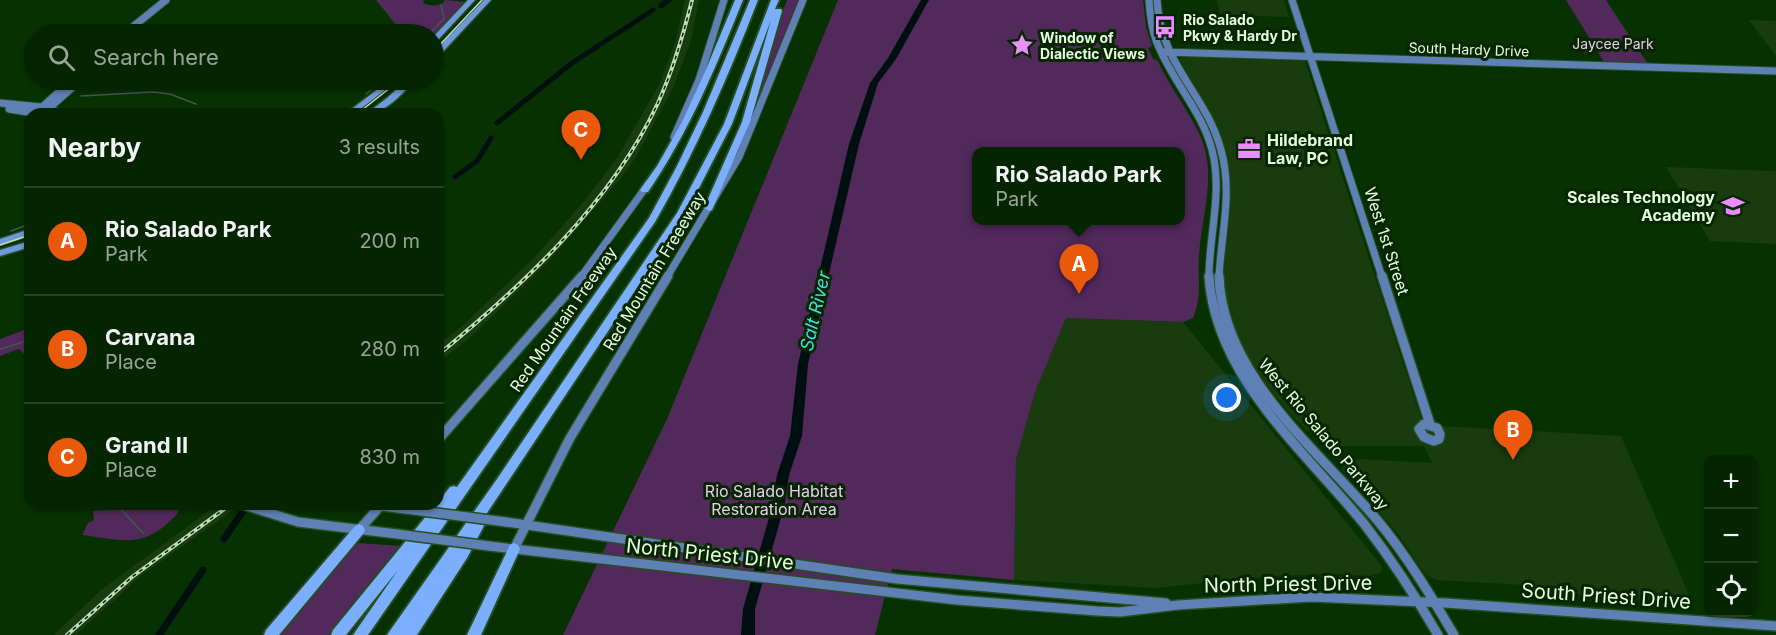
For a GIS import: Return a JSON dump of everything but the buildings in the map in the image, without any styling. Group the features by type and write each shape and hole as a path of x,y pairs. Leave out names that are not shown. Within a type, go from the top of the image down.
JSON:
{"highway":[{"path":"645,190 669,155 690,115 739,0"},
{"name":"Red Mountain Freeway","path":"360,635 618,270 668,193 713,106 754,0"},
{"path":"709,208 746,122 778,12 777,0"},
{"path":"394,635 654,259 693,195 728,124 777,0"},
{"path":"444,505 497,440"},
{"path":"409,635 463,554 501,483"},
{"path":"338,635 440,510"},
{"path":"271,635 360,530"},
{"path":"474,635 514,549"}],"main road":[{"path":"143,24 172,0"},
{"path":"444,29 472,0"},
{"path":"444,46 488,0"},
{"path":"444,433 581,277 645,190 687,110 724,0"},
{"name":"Red Mountain Freeeway","path":"514,549 570,438 709,208 751,132 803,0"},
{"name":"West Rio Salado Parkway","path":"1149,0 1151,25 1206,131 1215,159 1222,198 1217,277 1220,304 1236,346 1269,397 1394,542 1454,635"},
{"name":"South Hardy Drive","path":"1164,52 1776,71"},
{"name":"West 1st Street","path":"1310,56 1430,424"},
{"path":"44,108 62,90"},
{"path":"45,108 68,90"},
{"path":"357,108 381,90"},
{"path":"379,108 400,90"},
{"path":"0,109 24,110"},
{"name":"West Rio Salado Parkway","path":"1222,198 1209,243 1208,287 1214,314 1230,355 1258,397 1375,538 1438,635"},
{"path":"0,242 24,234"},
{"path":"0,254 24,246"},
{"name":"North Priest Drive","path":"256,510 301,523 573,557 990,603 1120,612 1178,605 1311,597 1434,603"},
{"path":"360,530 377,510"},
{"name":"North Priest Drive","path":"414,510 897,579 985,588 1120,597 1178,605"},
{"name":"South Priest Drive","path":"1434,603 1776,626"}],"street":[{"path":"136,24 166,0"},
{"name":"West Rio Salado Parkway","path":"1157,0 1164,52"},
{"name":"West 1st Street","path":"1292,0 1310,56"},
{"path":"0,103 26,108"}],"shaded area":[{"path":"685,0 699,0 691,40 674,86 636,157 621,178 547,263 473,335 444,358 444,340 533,259 586,199 617,158 660,83 676,39"},
{"path":"1217,0 1284,0 1289,17 1220,15"},
{"path":"1749,20 1776,21 1776,56"},
{"path":"1184,56 1305,61 1423,425 1621,436 1692,602 1591,597 1542,586 1436,580 1425,574 1398,534 1341,468 1348,462 1360,459 1432,463 1424,446 1324,446 1290,414 1263,380 1247,356 1230,322 1223,277 1223,248 1229,205 1230,171 1221,137 1179,59"},
{"name":"Scales Technology Academy","path":"1666,167 1776,171 1776,244 1710,241"},
{"path":"1066,318 1183,322 1381,565 1382,572 1369,576 1334,574 1268,576 1156,588 1014,580 1016,460 1035,392"},
{"path":"210,510 234,510 143,574 76,635 54,635 101,590"}],"green space":[{"path":"376,0 424,0 423,3 429,5 443,3 445,1 443,0 467,2 444,26 395,24"},
{"path":"787,0 800,0 744,140 770,45"},
{"name":"Rio Salado Habitat Restoration Area","path":"838,0 1143,0 1146,27 1152,46 1148,48 1153,59 1158,61 1194,124 1205,148 1208,178 1199,255 1198,301 1193,318 1183,322 1066,318 1035,392 1016,460 1014,580 892,569 875,635 563,635 667,419"},
{"name":"Jaycee Park","path":"1566,0 1606,0 1648,64 1604,62"},
{"path":"24,330 24,354 19,349 0,356 0,339"},
{"path":"179,510 158,531 148,536 127,540 82,535 88,523 94,520 93,511"},
{"path":"358,543 402,546 330,635 276,635 332,569"}],"waterway":[{"path":"661,6 669,0"},
{"name":"Salt River","path":"748,635 749,609 778,507 783,475 796,436 803,364 854,144 874,83 892,59 925,0"},
{"path":"439,24 444,19 441,5"},
{"path":"497,123 572,63 653,10"},
{"path":"366,94 371,90"},
{"path":"81,96 153,92 170,94 196,104"},
{"path":"455,177 477,161 491,138"},
{"path":"11,231 24,226"},
{"path":"0,349 24,342"},
{"path":"122,510 143,533"},
{"path":"224,539 244,510"},
{"path":"159,635 203,570"}],"tram line":[{"path":"444,40 482,0"},
{"path":"365,108 387,90"},
{"path":"0,245 24,237"}],"railway":[{"path":"444,350 501,300 562,241 615,176 658,103 677,53 692,0"},
{"path":"67,635 132,577 223,510"}],"place":[{"name":"Rio Salado Pkwy & Hardy Dr","path":"1165,27"},
{"name":"Window of Dialectic Views","path":"1022,45"},
{"name":"Hildebrand Law, PC","path":"1249,149"},
{"name":"Grand II","path":"581,160"},
{"name":"Scales Technology Academy","path":"1733,206"},
{"name":"Rio Salado Park","path":"1079,294"},
{"name":"Carvana","path":"1513,460"}]}
